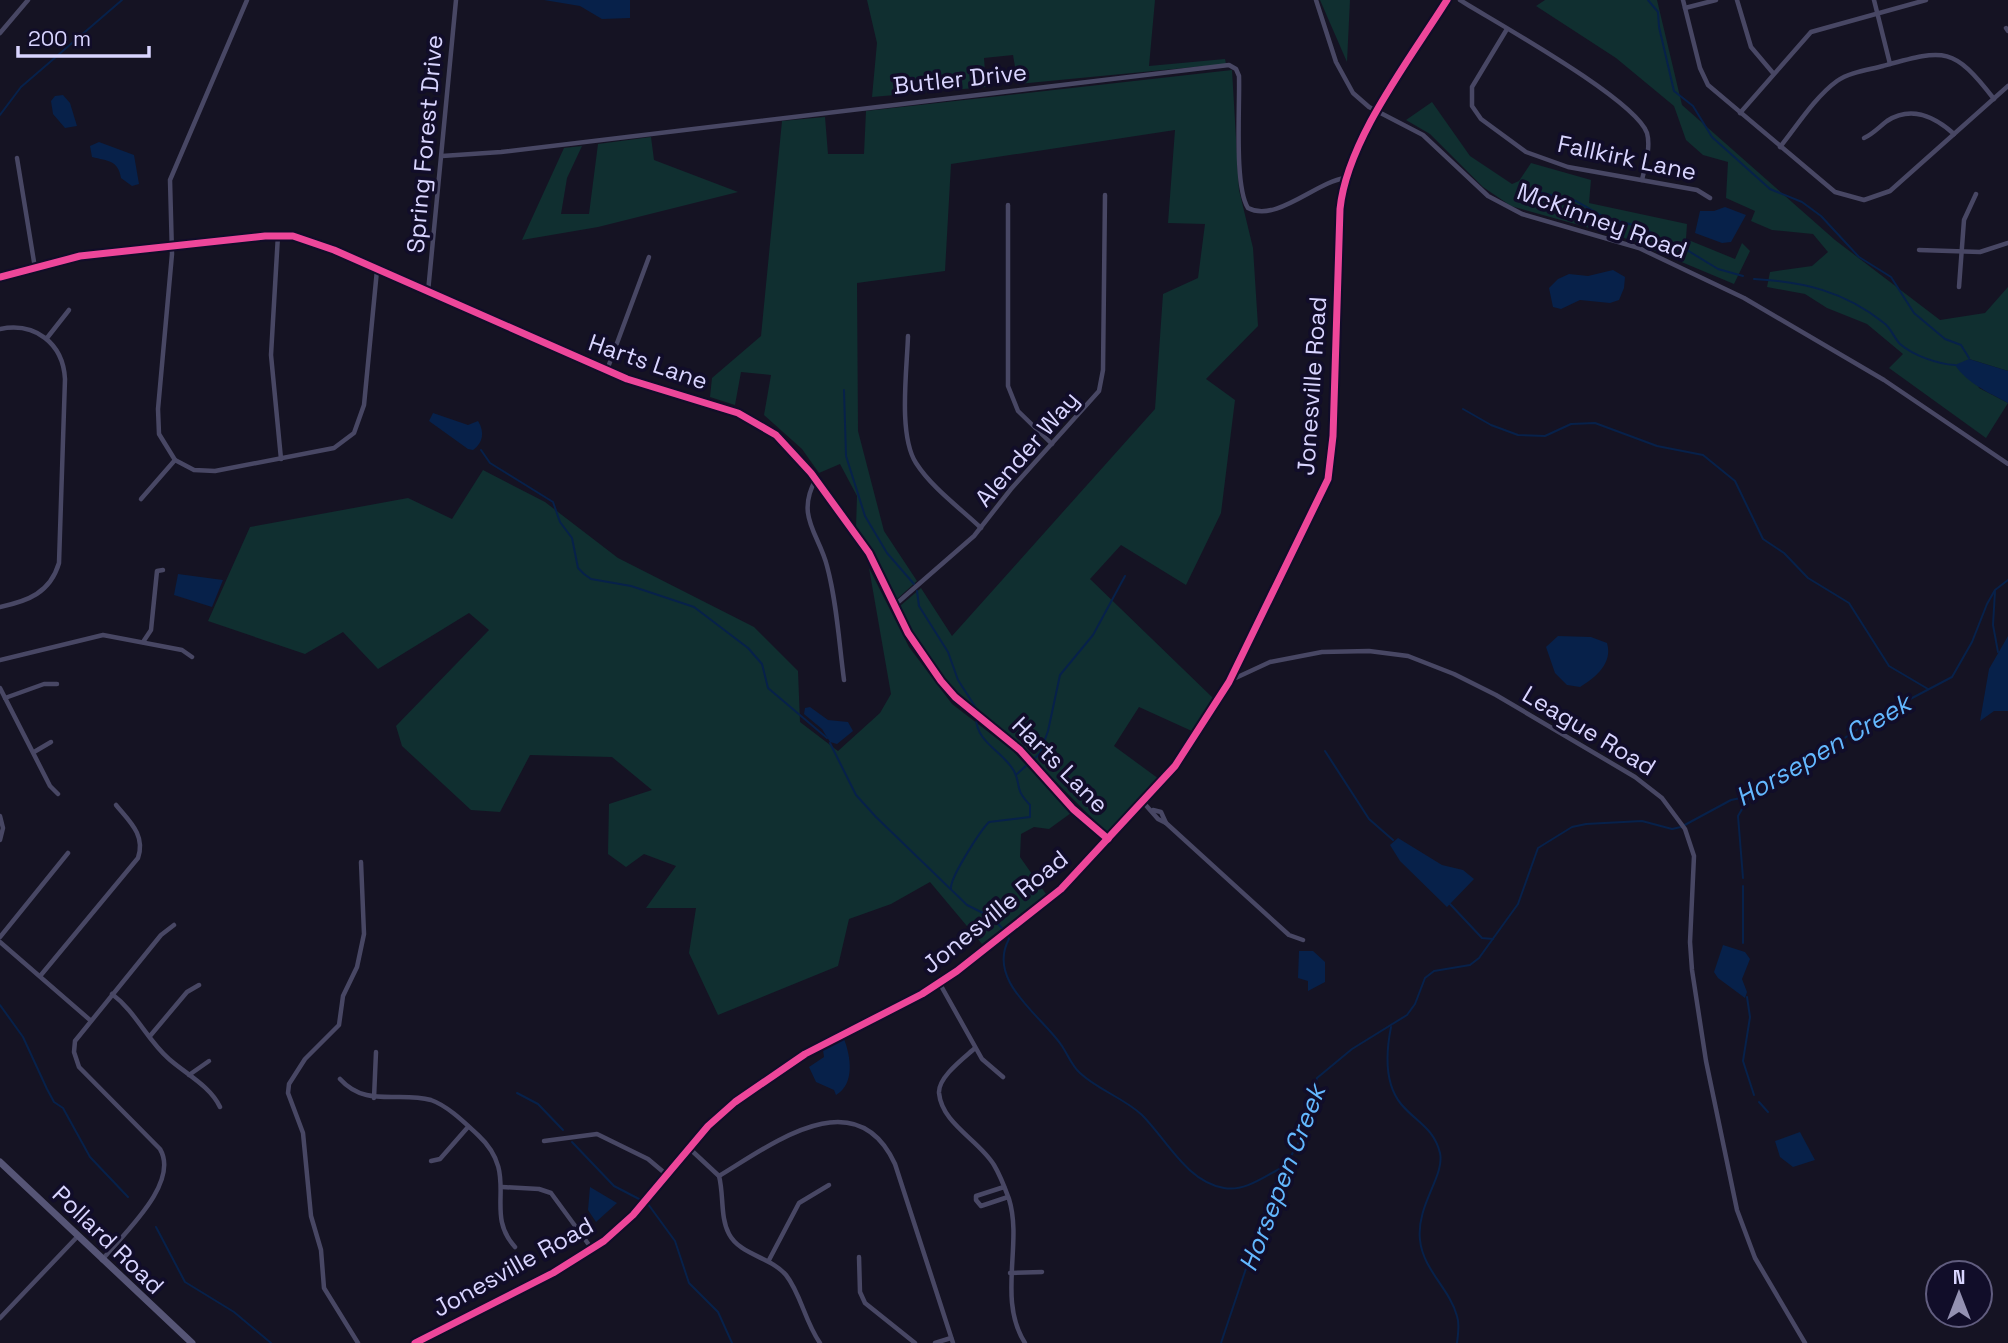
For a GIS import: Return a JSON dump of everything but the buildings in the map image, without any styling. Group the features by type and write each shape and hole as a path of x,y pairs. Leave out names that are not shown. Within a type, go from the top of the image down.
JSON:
{"street":[{"path":"0,33 28,0"},
{"path":"247,0 172,175 169,197 173,245 157,424 164,447 175,460 194,470 209,471 334,448 348,440 359,425 365,405 377,270"},
{"name":"Spring Forest Drive","path":"428,292 456,0"},
{"name":"McKinney Road","path":"1316,0 1343,79 1356,97 1378,112 1423,135 1474,186 1510,209 1639,248 1744,298 1884,380 2008,464"},
{"name":"Jonesville Road","path":"415,1343 593,1249 620,1228 723,1112 759,1083 829,1040 940,984 1061,889 1186,752 1228,682 1302,536 1329,475 1340,209 1345,178 1355,150 1447,0"},
{"path":"1460,0 1599,88 1642,124 1648,142 1642,180"},
{"path":"1683,0 1704,79 1740,113 1835,192 1864,200 1889,191 2008,86"},
{"path":"1685,8 1716,0"},
{"path":"1737,0 1751,47 1773,73"},
{"path":"1874,0 1890,64"},
{"path":"1740,113 1811,32 1926,0"},
{"name":"Fallkirk Lane","path":"1507,29 1472,87 1471,102 1478,116 1530,153 1571,167 1697,190 1710,198"},
{"path":"1780,147 1837,82 1851,74 1929,54 1951,57 1971,69 1994,99"},
{"name":"Butler Drive","path":"442,156 501,152 1229,65 1236,69 1239,76 1240,163 1243,197 1248,208 1262,211 1282,206 1327,183 1345,178"},
{"path":"1864,138 1892,118 1910,114 1932,117 1954,134"},
{"path":"17,159 35,268"},
{"path":"1959,287 1964,217 1976,194"},
{"name":"Alender Way","path":"896,604 981,528 1093,400 1102,381 1105,195"},
{"path":"1007,205 1007,386 1018,411 1052,444"},
{"path":"278,235 271,355 282,458"},
{"name":"Harts Lane","path":"0,278 80,256 278,235 311,242 607,370 750,419 784,442 816,479 869,554 920,653 949,691 996,728 1073,809 1108,839"},
{"path":"1919,250 1984,251 2008,243"},
{"path":"607,370 649,257"},
{"path":"47,338 69,310"},
{"path":"0,329 27,328 47,338 59,353 64,372 59,563 52,580 38,594 0,607"},
{"path":"908,336 907,428 911,452 922,471 981,528"},
{"path":"141,499 175,460"},
{"path":"816,479 809,491 810,526 827,564 844,680"},
{"path":"143,642 151,630 156,571 163,570"},
{"path":"0,660 94,636 119,636 185,652 192,657"},
{"name":"League Road","path":"1228,682 1270,662 1322,652 1369,651 1417,659 1486,690 1612,762 1654,790 1685,829 1695,864 1690,942 1697,1003 1737,1210 1755,1258 1805,1343"},
{"path":"5,698 44,684 57,684"},
{"path":"0,688 58,794"},
{"path":"34,752 51,742"},
{"path":"1143,802 1158,819 1166,822 1289,934 1303,940"},
{"path":"41,975 138,858 141,845 138,833 116,805"},
{"path":"0,816 3,828 0,840"},
{"path":"0,937 68,853"},
{"path":"358,1343 324,1288 321,1250 311,1216 303,1133 288,1093 289,1084 304,1059 339,1026 343,996 357,967 364,934 361,862"},
{"path":"102,1260 162,1184 166,1164 160,1149 79,1067 74,1052 75,1041 161,934 174,925"},
{"path":"0,942 90,1020"},
{"path":"940,984 975,1048 988,1066 1003,1077"},
{"path":"150,1036 187,992 199,985"},
{"path":"112,994 133,1012 167,1057 212,1094 220,1107"},
{"path":"975,1048 942,1081 939,1088 940,1104 993,1163 1008,1197 1012,1220 1010,1273 1016,1319 1025,1343"},
{"path":"374,1098 376,1052"},
{"path":"189,1075 209,1061"},
{"path":"340,1079 353,1091 374,1098 431,1100 488,1145 498,1159 502,1187 502,1230 515,1247"},
{"path":"719,1176 800,1130 823,1121 848,1122 875,1135 888,1149 895,1164 952,1341 935,1343"},
{"path":"431,1161 440,1159 468,1127"},
{"path":"544,1141 597,1134 649,1159 667,1175"},
{"path":"690,1149 719,1176 728,1233 740,1246 769,1260 788,1278 808,1325 820,1343"},
{"name":"Pollard Road","path":"0,1163 192,1343"},
{"path":"769,1260 799,1203 829,1185"},
{"path":"502,1187 539,1189 551,1193 593,1249"},
{"path":"1004,1187 976,1196 976,1200 981,1206 1008,1197"},
{"path":"0,1318 77,1237"},
{"path":"859,1256 860,1292 866,1303 915,1343"},
{"path":"1010,1273 1042,1272"}],"green space":[{"path":"867,0 1155,0 1149,66 1225,59 1226,64 1018,84 1013,55 984,58 986,87 872,97 877,43"},
{"path":"1320,0 1350,0 1347,62"},
{"path":"1545,0 1657,0 1682,105 1835,240 1940,320 1985,313 2008,287 2008,371 1969,359 1979,388 2008,403 1986,438 1889,368 1903,354 1867,324 1827,308 1805,294 1767,287 1770,272 1812,266 1828,252 1813,234 1772,230 1751,221 1755,211 1726,198 1728,162 1703,155 1686,140 1674,106 1616,58 1536,6"},
{"path":"1232,70 1239,190 1253,248 1258,326 1206,379 1235,400 1221,513 1186,585 1121,545 1090,579 1213,698 1194,732 1139,707 1114,746 1159,779 1107,833 1010,736 947,684 911,630 900,606 921,588 952,636 1155,409 1163,294 1198,278 1205,224 1168,223 1175,130 951,164 945,271 857,283 858,431 884,531 917,581 897,599 883,570 856,528 857,496 840,464 819,473 802,449 764,415 771,375 741,372 735,405 710,397 712,378 761,336 782,121 825,117 828,154 864,154 866,111"},
{"path":"1432,102 1470,156 1512,184 1519,181 1531,163 1591,180 1589,203 1687,224 1686,239 1735,259 1742,243 1750,251 1734,284 1622,237 1511,206 1483,187 1430,134 1406,120"},
{"path":"651,137 654,160 738,192 598,227 522,240 564,148 582,146 567,178 561,214 589,214 598,144"},
{"path":"483,470 545,502 618,558 754,627 798,671 800,722 838,751 880,713 891,694 869,568 909,647 952,704 1013,751 1071,813 1049,829 1034,827 1021,834 1020,857 1046,894 982,944 930,882 891,904 849,919 838,966 718,1015 689,953 696,908 646,908 676,866 644,854 626,867 608,854 609,804 652,790 612,757 530,755 500,812 471,810 402,746 396,726 489,630 469,613 378,669 343,632 305,654 208,621 250,527 408,498 452,519"}],"water":[{"path":"544,0 630,0 630,18 602,19 580,6"},
{"path":"63,95 70,103 77,126 65,128 53,114 51,101 55,96"},
{"path":"99,142 134,155 139,184 132,186 121,178 115,165 92,157 90,146"},
{"path":"1725,207 1746,215 1731,242 1722,243 1695,233 1700,211 1714,211"},
{"path":"1613,270 1625,277 1619,300 1610,303 1580,300 1561,309 1553,307 1549,288 1558,279 1569,274 1588,276"},
{"path":"1969,359 2008,371 2008,403 1960,372 1955,365"},
{"path":"433,413 468,425 478,421 482,433 481,441 473,450 468,449 429,421"},
{"path":"178,574 223,580 212,607 174,595"},
{"path":"1558,636 1591,637 1607,643 1608,657 1602,669 1580,687 1567,685 1555,673 1546,647"},
{"path":"2008,636 2008,711 1994,711 1980,721 1989,669"},
{"path":"810,707 828,720 848,722 853,731 837,744 830,742 822,729 804,714 805,708"},
{"path":"1398,838 1442,865 1463,870 1474,879 1447,907 1400,861 1390,845"},
{"path":"1723,945 1745,952 1750,959 1742,979 1747,992 1745,998 1714,972"},
{"path":"1299,951 1313,951 1325,962 1325,982 1308,991 1308,981 1298,978"},
{"path":"844,1039 850,1062 849,1077 836,1095 834,1090 816,1082 809,1067 824,1057 823,1050"},
{"path":"1800,1132 1815,1160 1793,1167 1780,1157 1775,1141"},
{"path":"590,1187 617,1203 596,1222 588,1210"}],"waterway":[{"path":"0,115 21,87 122,0"},
{"path":"1648,0 1658,12 1674,91 1693,106 1712,137 1770,189 1802,202 1821,216 1859,257 1891,277 1914,313 1945,339 1961,345 1969,358"},
{"path":"1534,191 1576,201 1606,218 1645,228 1661,241 1682,247 1718,269 1743,276"},
{"path":"1754,279 1807,286 1838,296 1884,323 1900,344 1912,352 1934,361 1955,365"},
{"path":"844,390 846,456 865,516 887,553 914,584"},
{"path":"1463,409 1491,425 1518,435 1545,436 1571,424 1595,423 1657,446 1703,455 1735,481 1763,539 1784,553 1808,578 1849,603 1889,666 1928,689"},
{"path":"481,450 490,463 553,502 560,522 572,538 578,568 584,574 591,579 631,586 694,607 748,648 762,664 768,688 827,738"},
{"path":"1034,759 1040,753 1048,731 1060,675 1093,635 1125,576"},
{"name":"Horsepen Creek","path":"1221,1343 1273,1188 1305,1131 1317,1078 1352,1049 1407,1015 1415,1004 1425,978 1434,971 1470,965 1479,958 1518,904 1538,848 1572,827 1586,824 1642,821 1672,829 1681,827 1731,800 1750,796 1785,778 1876,717 1952,677 1972,642 1995,590 2008,580"},
{"path":"917,591 919,606 948,652 958,680 976,708"},
{"path":"1995,591 1993,625 1998,652"},
{"path":"951,888 960,865 989,822 1030,817 1030,805 1020,790 1014,771 980,734 976,717"},
{"path":"830,743 856,795 876,817 967,905 991,917 1004,930"},
{"path":"1325,751 1369,819 1393,840"},
{"path":"1017,774 1028,764"},
{"path":"1743,878 1738,816 1749,797"},
{"path":"1743,886 1743,943"},
{"path":"1450,904 1482,938 1493,939"},
{"path":"1007,935 1009,939 1004,954 1005,969 1019,997 1062,1046 1077,1070 1142,1115 1188,1168 1211,1184 1232,1189 1255,1182 1283,1167"},
{"path":"1747,997 1750,1017 1743,1061 1754,1095"},
{"path":"0,1005 23,1037 54,1102 63,1108 90,1157 128,1197"},
{"path":"1391,1027 1387,1057 1395,1096 1433,1137 1440,1153 1438,1171 1422,1215 1420,1240 1426,1261 1454,1306 1458,1323 1457,1343"},
{"path":"517,1093 538,1104 563,1130"},
{"path":"1759,1102 1768,1112"},
{"path":"572,1142 614,1186 641,1200"},
{"path":"648,1204 675,1241 689,1283 718,1312 732,1343"},
{"path":"156,1227 185,1282 234,1312 271,1343"}],"cycle path":[{"path":"415,1343 553,1273 604,1241 633,1215 708,1126 735,1102 805,1054 922,994 957,971 1061,889 1175,766 1229,682 1328,479 1333,436 1340,209 1345,183 1354,156 1382,101 1447,0"},
{"path":"0,277 80,256 265,236 293,236 334,250 627,379 738,413 776,435 811,473 869,553 908,633 941,681 955,697 1020,750 1073,809 1108,839"}]}
